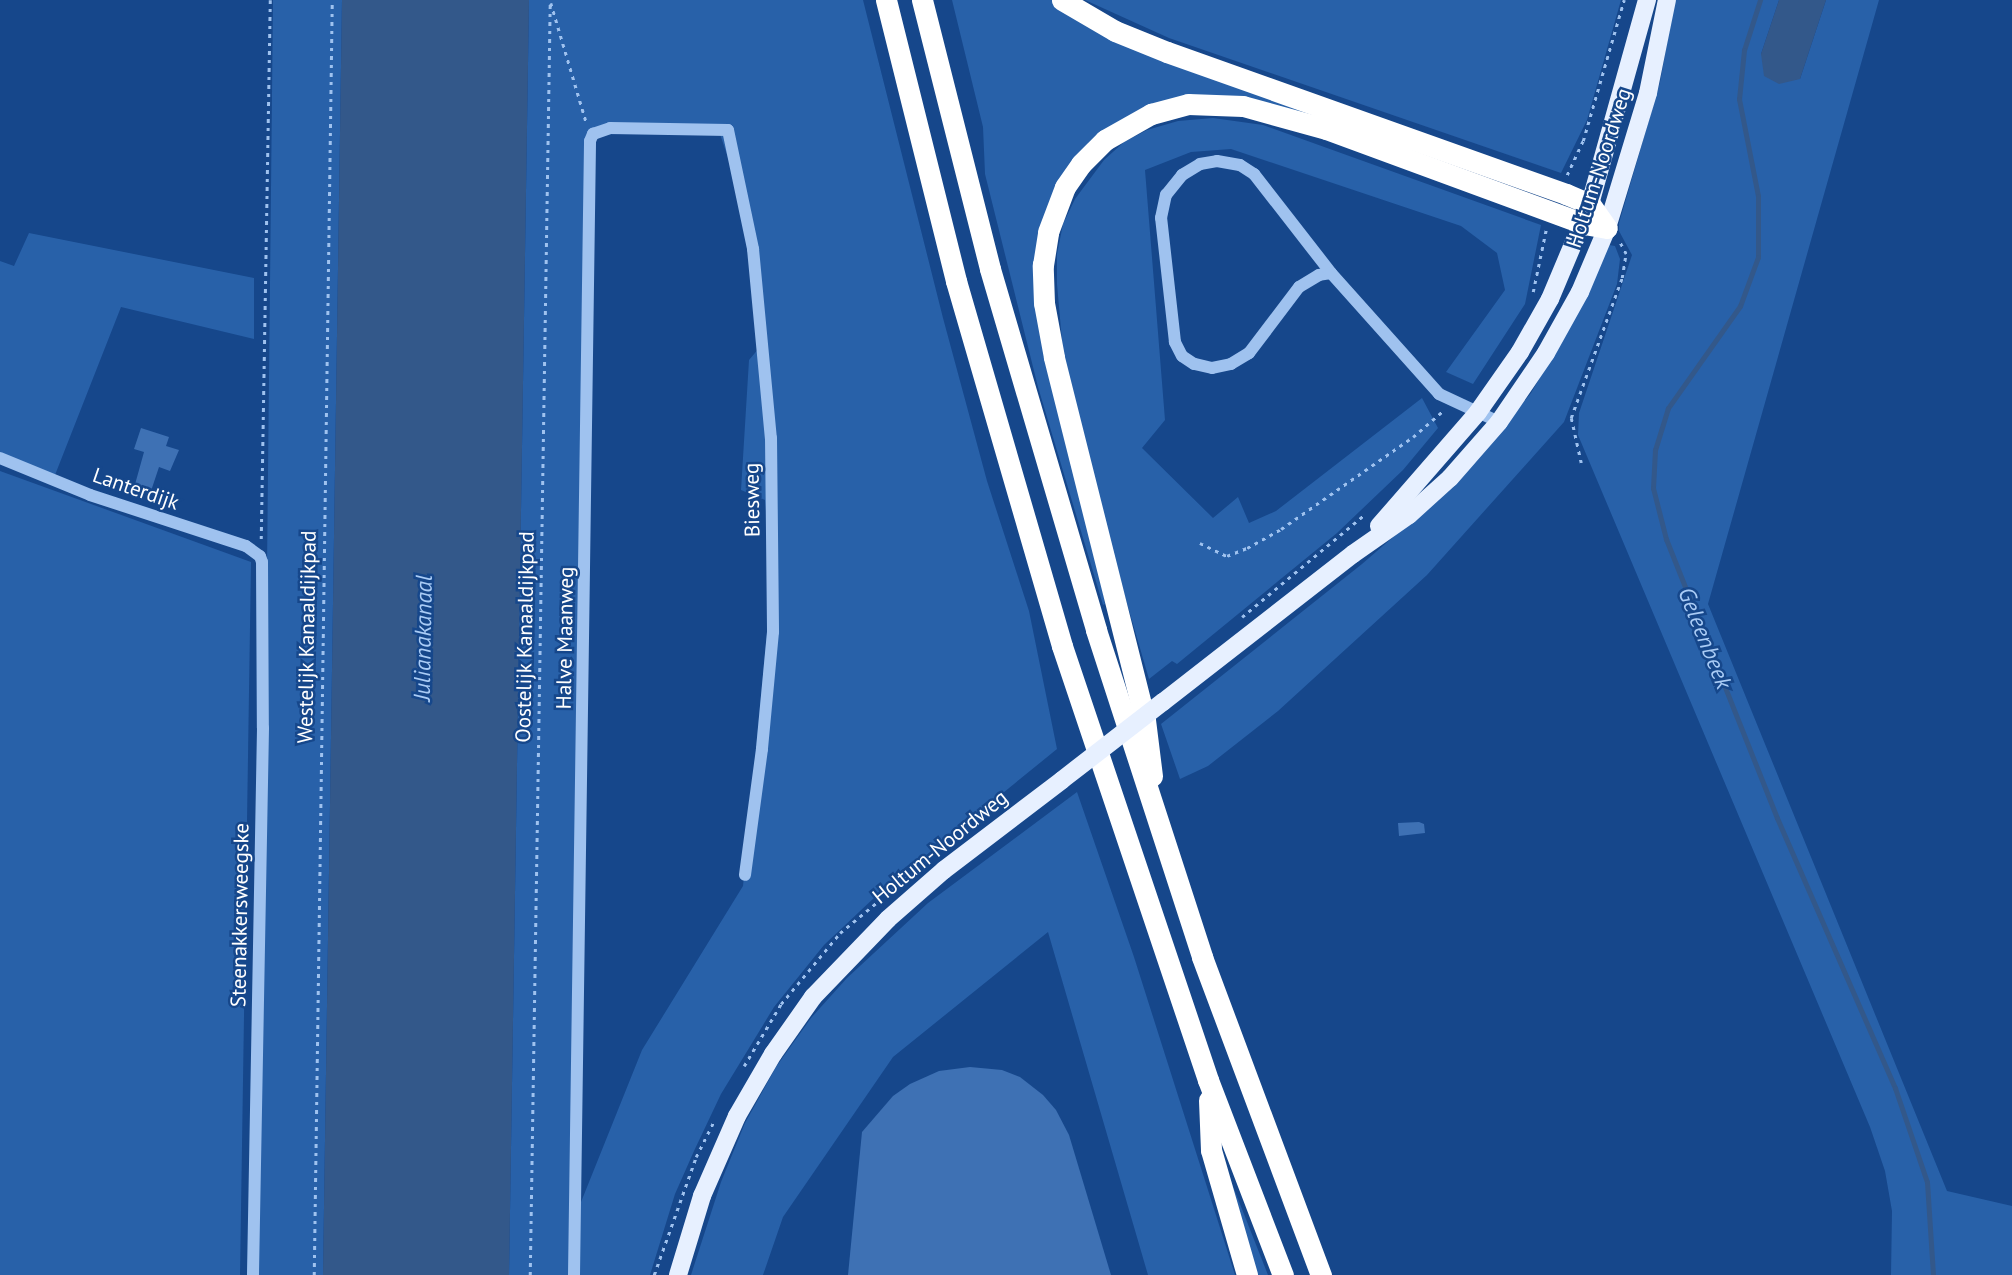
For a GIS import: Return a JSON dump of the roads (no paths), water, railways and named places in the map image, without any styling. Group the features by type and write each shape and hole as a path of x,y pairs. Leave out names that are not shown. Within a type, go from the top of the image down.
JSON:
{"highway":[{"path":"886,0 956,281 1062,646 1208,1080 1283,1275"},
{"path":"922,0 990,269 1041,450 1159,827 1207,969 1321,1275"},
{"path":"1062,0 1115,30 1167,52 1587,214 1607,228"},
{"path":"1159,827 1145,720 1057,370 1044,303 1043,265 1048,232 1059,201 1074,174 1105,140 1151,114 1188,104 1243,106 1326,129 1587,214"},
{"path":"1208,1080 1211,1150 1247,1275"}],"main road":[{"name":"Holtum-Noordweg","path":"1353,554 1427,474 1478,412 1520,352 1544,310 1587,214 1647,0"},
{"name":"Holtum-Noordweg","path":"678,1275 702,1196 737,1116 773,1054 813,997 862,943 917,894 1062,780 1353,554 1409,515 1450,478 1499,422 1546,353 1580,292 1607,228 1648,93 1667,0"}],"street":[{"name":"Biesweg","path":"593,134 610,128 725,129 728,130 732,145 753,249 771,438 773,632 762,749 745,875"},
{"name":"Halve Maanweg","path":"574,1275 590,141 593,134"},
{"path":"1331,273 1318,275 1298,287 1249,353 1231,364 1212,368 1194,364 1182,356 1175,342 1161,218 1166,195 1182,175 1200,164 1217,162 1240,165 1254,174 1331,273 1430,384 1452,401 1499,422"},
{"name":"Lanterdijk","path":"0,458 90,495 246,546 260,556"},
{"name":"Steenakkersweegske","path":"253,1275 264,589 260,556"}],"water":[{"name":"Julianakanaal","path":"342,0 529,0 509,1275 323,1275"},
{"path":"1779,0 1826,0 1800,79 1779,84 1764,76 1761,54"}],"waterway":[{"name":"Geleenbeek","path":"1760,0 1744,50 1739,99 1758,196 1758,257 1740,306 1668,408 1655,450 1653,488 1666,539 1777,818 1895,1088 1927,1182 1933,1275"}]}
